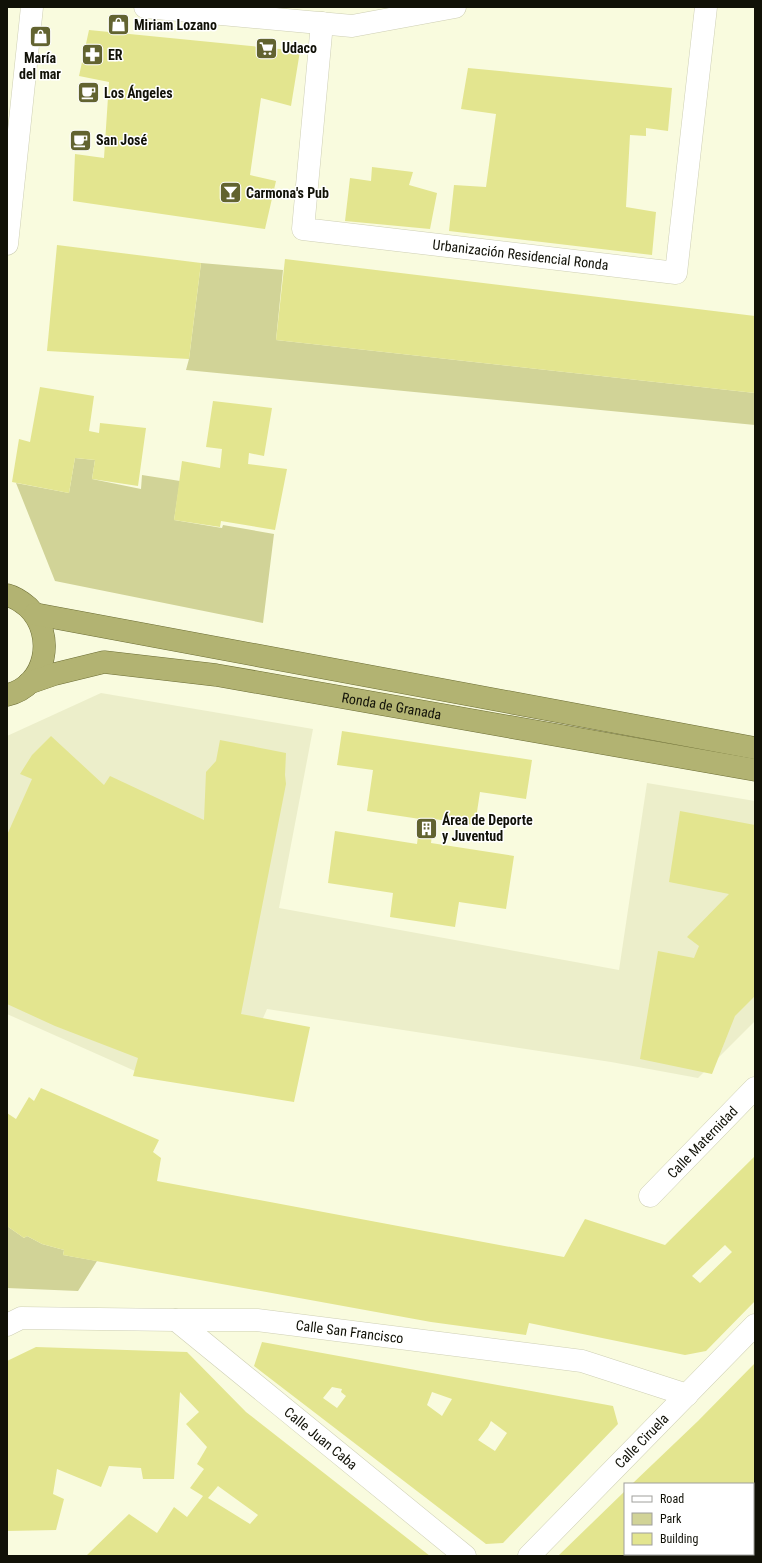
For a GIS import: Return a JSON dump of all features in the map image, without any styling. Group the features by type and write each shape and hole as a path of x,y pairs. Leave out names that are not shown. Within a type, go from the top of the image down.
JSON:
{"highway":[{"path":"7,695 14,693 29,683 40,668 45,650 43,631 35,614 24,603 8,592"},
{"name":"Ronda de Granada","path":"35,614 755,748"},
{"name":"Ronda de Granada","path":"29,683 55,674 104,662 224,677 755,770"}],"street":[{"path":"7,244 9,206 32,7"},
{"path":"145,7 352,26 455,7"},
{"name":"Urbanización Residencial Ronda","path":"322,23 304,229 676,273 706,7"},
{"name":"Calle Maternidad","path":"650,1196 755,1088"},
{"name":"Calle San Francisco","path":"12,1320 257,1320 582,1361 687,1395"},
{"name":"Calle Juan Caba","path":"176,1320 464,1556"},
{"name":"Calle Ciruela","path":"529,1556 755,1325"}],"shaded area":[{"path":"101,693 313,729 279,908 619,970 647,783 755,801 755,1021 698,1078 611,1062 267,1009 233,1087 144,1075 7,1014 7,736"}],"green space":[{"path":"201,263 283,270 276,340 755,393 755,425 186,370 189,359"},
{"path":"75,458 95,460 92,479 141,489 142,475 180,481 174,520 222,528 223,525 274,534 263,623 55,581 16,483 69,493"},
{"path":"7,1226 24,1238 27,1236 42,1244 64,1250 63,1255 97,1261 78,1291 7,1288"}],"building":[{"path":"89,30 300,51 291,106 261,98 250,175 276,181 265,229 73,201 75,154 104,158 109,82 79,76"},
{"path":"468,68 672,88 668,131 646,128 646,136 630,135 626,207 656,212 652,255 449,231 454,185 486,187 496,114 461,109"},
{"path":"372,167 413,172 409,185 437,193 430,229 345,221 350,178 371,181"},
{"path":"57,245 201,263 189,359 47,351"},
{"path":"285,259 755,316 755,393 276,340"},
{"path":"40,387 94,396 89,431 99,433 100,423 146,428 138,486 92,479 95,460 75,458 69,493 12,482 19,439 30,442"},
{"path":"213,401 272,408 264,456 249,453 248,464 287,469 275,530 221,521 220,527 174,520 182,461 220,468 222,449 206,447"},
{"name":"Área de Deporte y Juventud","path":"342,731 532,760 526,799 480,792 475,825 434,819 431,843 514,856 506,909 459,902 455,927 390,917 393,893 328,883 335,831 417,844 420,819 367,811 373,770 337,765"},
{"path":"51,736 104,785 110,776 204,820 206,772 216,761 220,740 286,753 286,784 241,1014 310,1027 294,1102 133,1076 138,1058 55,1026 7,1004 7,835 32,779 20,774 32,755"},
{"path":"680,811 755,825 755,996 735,1016 712,1074 640,1059 658,951 694,958 699,946 687,937 729,894 669,882"},
{"path":"41,1088 159,1140 153,1152 161,1158 157,1181 564,1257 585,1219 665,1245 755,1156 755,1301 706,1351 685,1355 529,1323 526,1335 431,1322 63,1255 64,1250 42,1244 27,1236 24,1238 7,1226 7,1113 16,1119 29,1097 34,1101","holes":["725,1245 732,1252 700,1283 692,1276"]},
{"path":"262,1342 613,1406 618,1424 503,1543 486,1544 254,1366","holes":["332,1387 342,1389 341,1392 346,1396 337,1408 323,1398","432,1392 452,1399 442,1416 427,1405","491,1421 507,1433 495,1451 478,1440"]},
{"path":"36,1347 187,1352 246,1412 430,1556 86,1556 129,1514 157,1533 174,1507 187,1517 203,1496 190,1488 204,1469 197,1464 207,1447 186,1424 199,1412 180,1392 174,1479 143,1479 141,1468 109,1466 101,1487 57,1469 53,1494 64,1499 56,1530 7,1531 7,1361","holes":["218,1486 258,1515 250,1524 208,1498"]},
{"path":"755,1363 754,1502 754,1483 633,1483 698,1421"},
{"path":"624,1492 624,1555 738,1556 558,1556"}],"place":[{"name":"Miriam Lozano","path":"118,25"},
{"name":"María del mar","path":"40,36"},
{"name":"Udaco","path":"266,48"},
{"name":"ER","path":"93,55"},
{"name":"Los Ángeles","path":"89,93"},
{"name":"San José","path":"80,140"},
{"name":"Carmona's Pub","path":"231,193"},
{"name":"Área de Deporte y Juventud","path":"426,828"}]}
